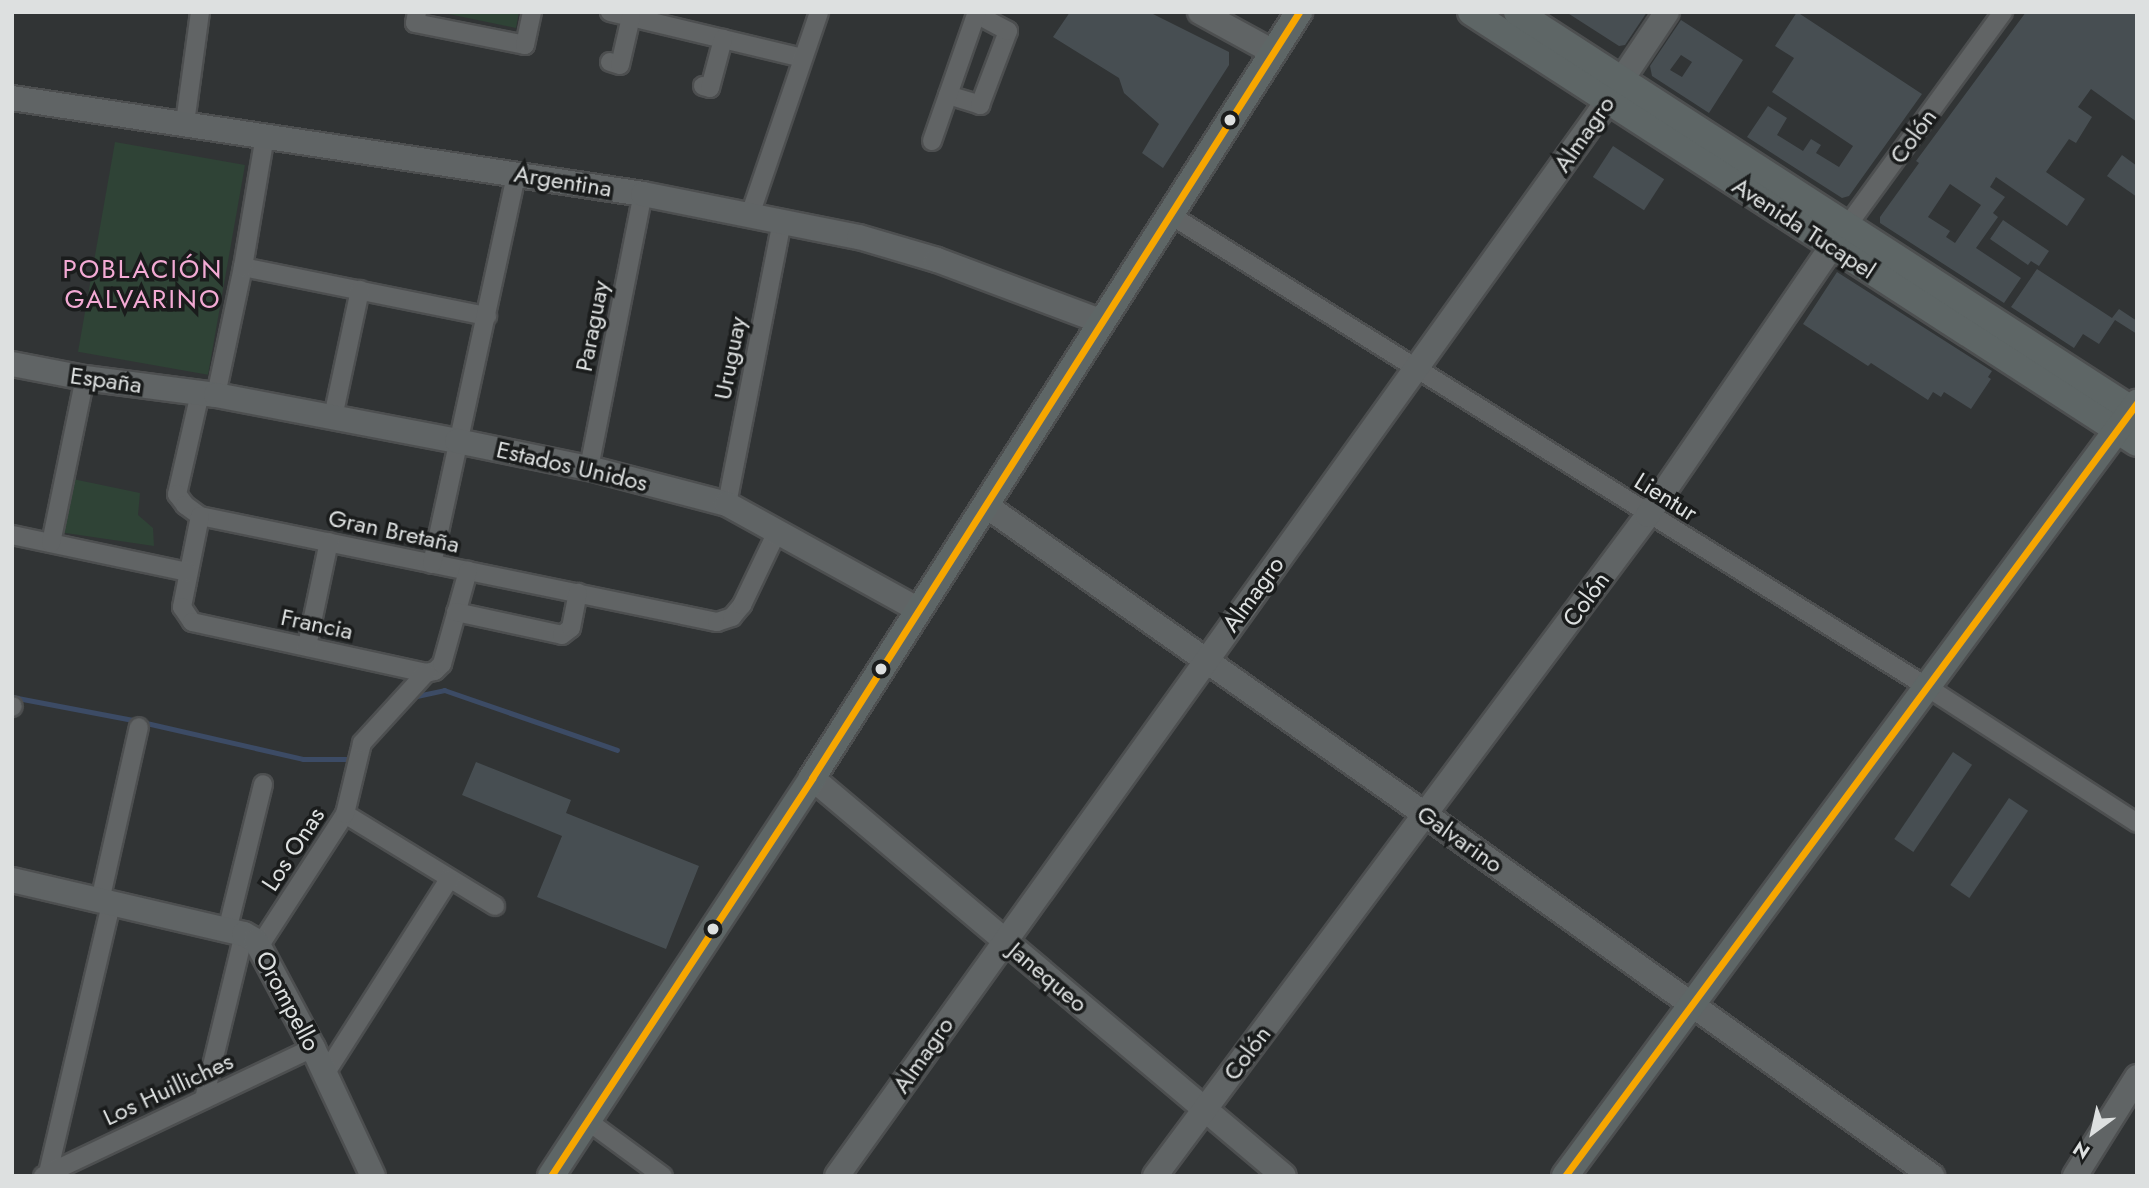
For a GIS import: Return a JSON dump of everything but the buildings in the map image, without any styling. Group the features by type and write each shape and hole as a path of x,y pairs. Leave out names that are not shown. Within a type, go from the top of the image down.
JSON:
{"main road":[{"path":"551,1176 812,778 1100,321 1299,12"},
{"name":"Avenida Tucapel","path":"1471,12 1614,91 2132,420"},
{"name":"Avenida Tucapel","path":"1517,12 1614,91"},
{"path":"1565,1176 1927,687 2132,420"}],"street":[{"path":"185,123 200,12"},
{"path":"417,12 415,23 526,45 532,12"},
{"path":"610,12 641,17 803,58"},
{"path":"750,215 819,12"},
{"path":"1200,12 1273,52"},
{"name":"Almagro","path":"837,1176 1417,368 1667,12"},
{"name":"Colón","path":"1155,1176 1648,515 1840,236 2003,12"},
{"path":"932,141 948,95 977,13 1008,31 980,105 948,95"},
{"path":"610,62 620,65 641,17"},
{"path":"703,86 710,88 723,39"},
{"name":"Argentina","path":"12,98 643,194 750,215 897,247 1100,321"},
{"path":"200,516 185,505 177,494 243,267 265,136"},
{"path":"432,564 516,174"},
{"name":"Paraguay","path":"590,468 643,194"},
{"name":"Lientur","path":"1169,214 1927,687 2137,823"},
{"name":"Uruguay","path":"727,504 782,222"},
{"path":"243,267 487,316"},
{"path":"333,417 360,290"},
{"name":"España","path":"12,364 85,379 208,394"},
{"path":"51,543 85,379"},
{"name":"Estados Unidos","path":"208,394 590,468 727,504 919,610"},
{"name":"Galvarino","path":"985,505 1692,1003 1932,1176"},
{"name":"Gran Bretaña","path":"200,516 718,622 732,617 742,605 777,532"},
{"name":"Francia","path":"200,516 182,607 192,622 426,673"},
{"path":"12,535 188,572"},
{"path":"307,646 329,542"},
{"path":"426,673 435,671 442,664 468,571"},
{"path":"456,612 562,635 571,628 578,593"},
{"name":"Los Onas","path":"244,937 345,814 360,750 426,673"},
{"path":"46,1175 105,902 139,727"},
{"name":"Janequeo","path":"812,778 1284,1176"},
{"name":"Los Onas","path":"204,1099 244,937 263,784"},
{"path":"345,814 495,906"},
{"name":"Orompello","path":"12,880 244,937 313,1048 373,1176"},
{"path":"325,1074 449,880"},
{"name":"Los Huilliches","path":"46,1175 313,1048"},
{"path":"2075,1176 2137,1077"},
{"path":"588,1121 663,1176"}],"green space":[{"path":"439,12 519,12 516,28"},
{"path":"115,142 245,165 208,375 78,352"},
{"path":"68,478 140,493 138,515 153,528 154,546 59,532"}],"waterway":[{"path":"412,697 444,690 617,750"},
{"path":"12,697 133,720 303,759 347,759 354,754"}],"transit line":[{"path":"551,1176 812,778 1299,12"},
{"path":"1565,1176 2137,403"}],"district":[{"name":"POBLACIÓN GALVARINO","path":"143,285"}]}
